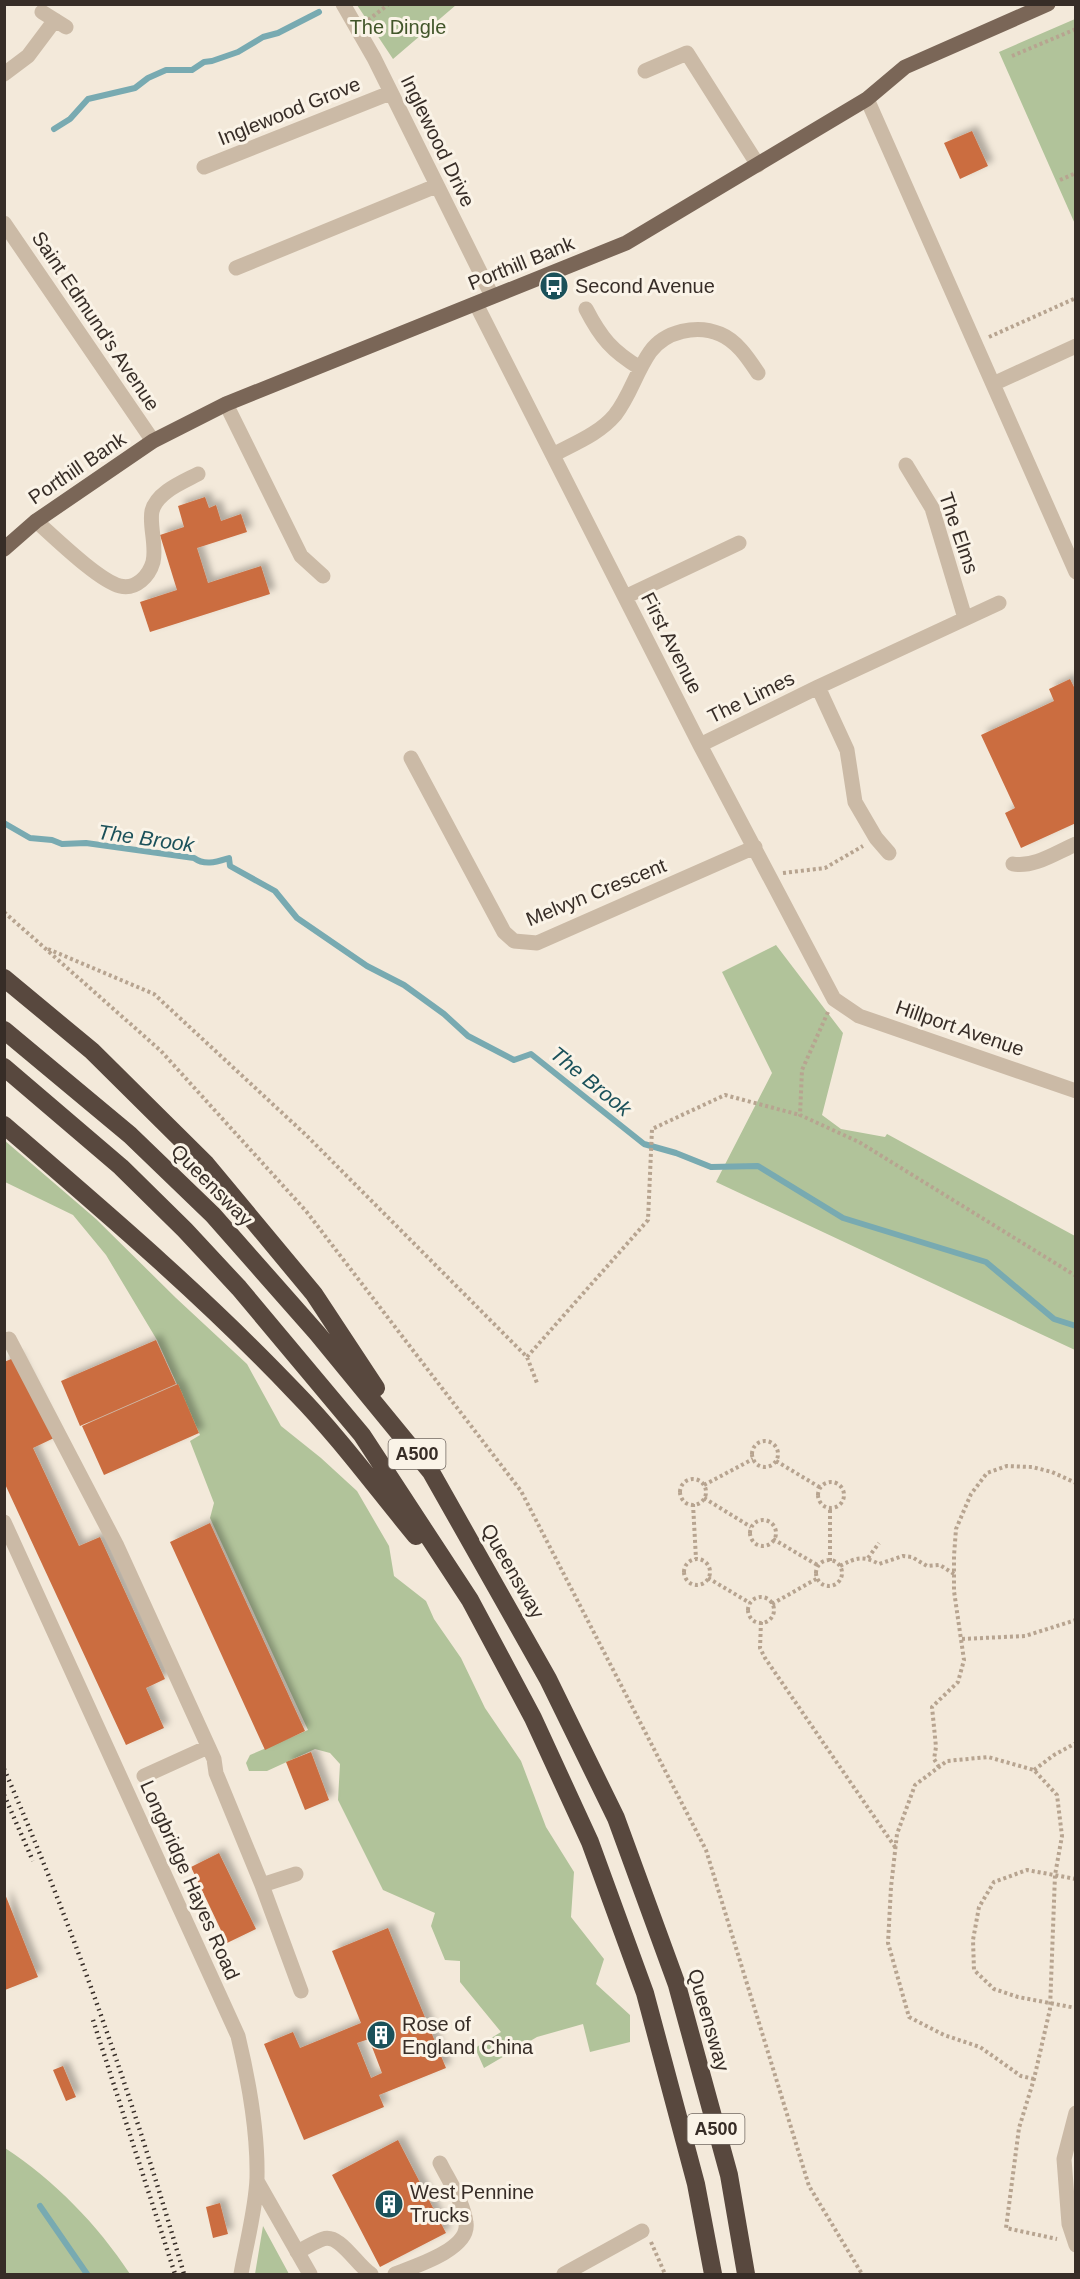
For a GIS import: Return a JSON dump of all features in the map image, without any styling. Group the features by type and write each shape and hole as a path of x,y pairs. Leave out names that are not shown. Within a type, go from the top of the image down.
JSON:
{"highway":[{"path":"4,978 93,1051 206,1164 314,1294 431,1473"},
{"name":"Queensway","path":"4,1030 130,1135 213,1215 317,1333 431,1473 548,1679 616,1818 677,1985 729,2175 746,2274"},
{"name":"A500","path":"4,1067 121,1167 185,1230 239,1288 362,1435 470,1600 533,1718 585,1832 645,1993 696,2184 713,2274"},
{"path":"4,1125 174,1272 290,1386 470,1600"}],"main road":[{"name":"Porthill Bank","path":"4,549 36,521 153,441 225,404 626,243 867,99 904,67 1048,4"}],"street":[{"name":"Inglewood Drive","path":"344,4 492,297"},
{"path":"4,74 28,56 54,20"},
{"path":"645,71 687,53 758,165"},
{"name":"Inglewood Grove","path":"204,167 390,93"},
{"path":"867,99 1076,572"},
{"path":"236,268 436,186"},
{"name":"Saint Edmund's Avenue","path":"4,224 153,441"},
{"name":"First Avenue","path":"476,304 700,745 834,999"},
{"path":"586,309 598,332 611,348 640,368"},
{"path":"554,455 600,430 615,415 652,349 665,337 681,331 702,330 720,334 736,344 747,355 758,373"},
{"path":"993,384 1076,346"},
{"path":"225,404 301,556 322,576"},
{"name":"The Elms","path":"906,465 932,508 965,618"},
{"path":"36,521 107,580 121,587 134,585 147,576 154,560 152,511 167,492 198,474"},
{"path":"625,597 739,543"},
{"path":"818,687 999,603"},
{"name":"The Limes","path":"700,745 818,687 847,750 855,802 876,838 889,853"},
{"name":"Melvyn Crescent","path":"411,758 504,932 514,941 525,944 537,943 754,847"},
{"path":"1013,864 1023,866 1076,844"},
{"name":"Hillport Avenue","path":"834,999 859,1016 1076,1091"},
{"path":"4,1341 9,1339 117,1546 214,1759 216,1773 262,1885 301,1991"},
{"name":"Longbridge Hayes Road","path":"4,1522 238,2036 247,2076 257,2181 241,2274"},
{"path":"144,1776 208,1747"},
{"path":"262,1885 296,1874"},
{"path":"1075,2244 1069,2224 1064,2159 1076,2113"},
{"path":"395,2274 455,2246 464,2238 466,2231 464,2213 440,2163"},
{"path":"257,2181 310,2274"},
{"path":"564,2274 642,2231"},
{"path":"297,2252 324,2238 332,2238 340,2242 371,2274"}],"path":[{"path":"357,28 389,4"},
{"path":"1012,56 1076,29"},
{"path":"1060,180 1076,173"},
{"path":"975,343 1076,298"},
{"path":"768,874 825,868 876,838"},
{"path":"45,947 154,994 306,1135 527,1357 537,1383"},
{"path":"800,1115 802,1070 834,999"},
{"path":"527,1357 648,1220 652,1129 725,1095 800,1115 859,1142 1076,1276"},
{"path":"765,1442 776,1447 778,1453 776,1461 765,1467 757,1464 753,1459 755,1447 765,1442"},
{"path":"704,1485 753,1459"},
{"path":"776,1461 821,1488"},
{"path":"939,1767 934,1759 936,1747 932,1707 958,1682 964,1660 954,1592 956,1529 970,1494 987,1473 1008,1466 1032,1467 1052,1472 1076,1483"},
{"path":"692,1479 704,1485 706,1492 700,1503 687,1503 682,1498 682,1486 687,1481 692,1479"},
{"path":"832,1483 840,1486 844,1498 841,1503 830,1508 820,1502 819,1495 824,1485 832,1483"},
{"path":"704,1498 752,1527"},
{"path":"693,1504 696,1559"},
{"path":"830,1508 830,1561"},
{"path":"758,1521 768,1521 775,1529 773,1539 765,1545 756,1544 750,1535 752,1527 758,1521"},
{"path":"773,1539 819,1566"},
{"path":"868,1558 879,1543"},
{"path":"840,1566 858,1557 868,1558 879,1564 903,1556 912,1557 927,1566 940,1565 955,1574"},
{"path":"696,1559 702,1560 708,1566 708,1578 703,1583 697,1584 690,1583 684,1572 685,1565 696,1559"},
{"path":"830,1561 840,1566 842,1576 836,1584 825,1585 818,1578 819,1566 823,1562 830,1561"},
{"path":"708,1578 750,1603"},
{"path":"772,1604 818,1578"},
{"path":"760,1597 768,1599 772,1604 772,1616 761,1623 754,1621 748,1610 750,1603 760,1597"},
{"path":"961,1639 1025,1636 1076,1620"},
{"path":"761,1623 760,1648 765,1658 896,1847"},
{"path":"1034,1770 1054,1755 1076,1743"},
{"path":"1034,2079 1021,2076 980,2047 944,2035 909,2017 888,1943 897,1833 915,1785 947,1761 988,1757 1034,1770 1057,1795 1062,1836 1055,1875 1050,2004 1034,2079 1019,2128 1006,2228 1075,2244"},
{"path":"1076,1879 1027,1870 994,1882 979,1907 973,1940 974,1971 994,1989 1050,2004 1076,2008"},
{"path":"642,2231 651,2242 665,2274"}],"green space":[{"name":"The Dingle","path":"357,5 456,5 393,59"},
{"path":"1075,19 1075,224 999,52"},
{"path":"776,945 843,1033 822,1115 841,1129 885,1137 887,1134 1075,1236 1075,1350 716,1182 772,1073 722,972"},
{"path":"4,1140 96,1219 247,1364 281,1426 357,1491 389,1546 394,1576 426,1601 434,1619 461,1658 485,1708 521,1761 546,1827 574,1872 571,1917 604,1959 596,1984 630,2015 630,2042 590,2052 583,2024 537,2037 484,2068 475,2048 501,2032 460,1982 460,1961 445,1960 431,1926 435,1913 383,1890 338,1800 340,1764 330,1753 315,1749 267,1771 249,1771 246,1763 250,1755 308,1730 210,1518 214,1503 190,1441 200,1435 157,1340 106,1255 73,1215 5,1182"},
{"path":"5,2148 58,2189 74,2205 104,2238 130,2274 5,2274"},
{"path":"263,2226 289,2274 255,2274"}],"building":[{"path":"972,131 988,166 960,179 944,143"},
{"path":"205,497 209,508 216,505 221,521 241,514 247,532 197,548 208,583 261,566 270,594 150,632 140,602 177,590 160,535 184,527 178,506"},
{"path":"1070,679 1076,691 1076,823 1021,848 1005,813 1015,808 981,735 1054,701 1049,689"},
{"path":"156,1340 176,1384 80,1426 61,1381"},
{"path":"16,1357 54,1438 33,1448 79,1546 100,1537 165,1679 146,1688 164,1728 126,1745 4,1482 4,1362"},
{"path":"178,1384 199,1433 104,1475 82,1426"},
{"path":"210,1523 305,1731 265,1750 170,1542"},
{"path":"311,1752 329,1800 305,1810 286,1762"},
{"path":"219,1853 256,1929 227,1943 191,1867"},
{"path":"5,1894 38,1977 5,1990 4,1988"},
{"name":"Rose of England China","path":"388,1928 446,2068 379,2095 384,2107 304,2140 264,2044 293,2032 300,2048 361,2023 332,1951","holes":["369,2039 382,2073 371,2078 357,2043"]},
{"path":"63,2066 76,2097 66,2101 53,2070"},
{"name":"West Pennine Trucks","path":"398,2140 446,2233 380,2267 332,2175"},
{"path":"220,2203 228,2234 213,2238 206,2207"}],"waterway":[{"path":"54,129 70,119 88,99 135,88 148,78 166,70 192,70 204,62 238,52 263,37 278,33 319,12"},
{"name":"The Brook","path":"4,823 30,838 52,840 62,844 86,843 194,858 206,863 229,858 230,866 275,891 297,918 367,966 404,985 444,1014 468,1036 514,1060 531,1054 644,1144 676,1153 711,1167 758,1166 843,1218 986,1262 1054,1319 1076,1326"},
{"path":"40,2206 87,2274"}],"railway":[{"path":"4,1769 55,1893 102,2019 145,2146 184,2274"},
{"path":"4,1795 33,1861"},
{"path":"93,2020 175,2274"}],"place":[{"name":"Second Avenue","path":"554,286"},
{"name":"Rose of England China","path":"381,2035"},
{"name":"West Pennine Trucks","path":"389,2204"}]}
